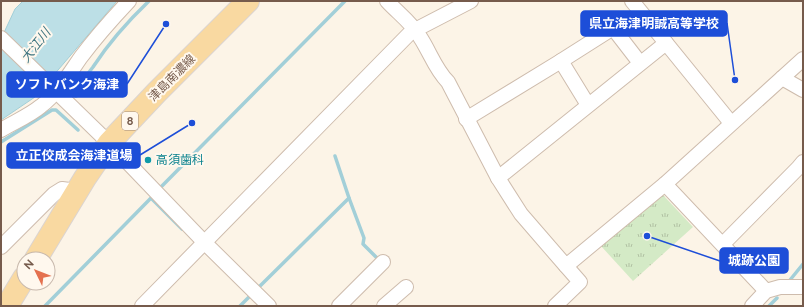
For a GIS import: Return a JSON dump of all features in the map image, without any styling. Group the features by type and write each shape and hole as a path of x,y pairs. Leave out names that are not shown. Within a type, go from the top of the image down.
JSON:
{"main road":[{"name":"津島南濃線","path":"41,251 76,191 109,143 157,92 248,1"},
{"path":"7,306 16,291"}],"street":[{"path":"1,130 40,107 108,22 129,1"},
{"path":"387,1 415,30 439,73 448,82 498,178 521,214 580,282 555,306"},
{"path":"142,306 408,34 471,1"},
{"path":"632,1 731,123"},
{"path":"466,119 613,28 640,63"},
{"path":"1,38 109,143 205,243 269,306"},
{"path":"498,178 666,43"},
{"path":"566,266 665,184 803,59"},
{"path":"561,61 588,105"},
{"path":"782,78 803,90"},
{"path":"723,244 803,162"},
{"path":"665,184 766,291"},
{"path":"1,247 54,194 62,189 76,191"},
{"path":"340,306 383,262"},
{"path":"384,306 406,287"},
{"path":"752,306 766,291 780,288 803,287"}],"green space":[{"path":"659,195 663,195 693,227 633,281 601,246"}],"water":[{"name":"大江川","path":"23,1 117,1 35,97 1,120 1,39 15,9"}],"waterway":[{"path":"76,96 83,81 112,40 149,1"},
{"path":"159,189 345,1"},
{"path":"1,142 52,110 56,110 78,130"},
{"path":"258,288 349,198 335,156"},
{"path":"45,306 151,198 182,229"},
{"path":"349,198 364,238 363,244 379,260"},
{"path":"790,280 803,264"},
{"path":"240,306 250,296"},
{"path":"769,306 777,298"}],"place":[{"name":"ソフトバンク海津","path":"166,24"},
{"name":"県立海津明誠高等学校","path":"735,80"},
{"name":"立正佼成会海津道場","path":"192,123"},
{"name":"高須歯科","path":"148,160"},
{"name":"城跡公園","path":"647,236"}]}
